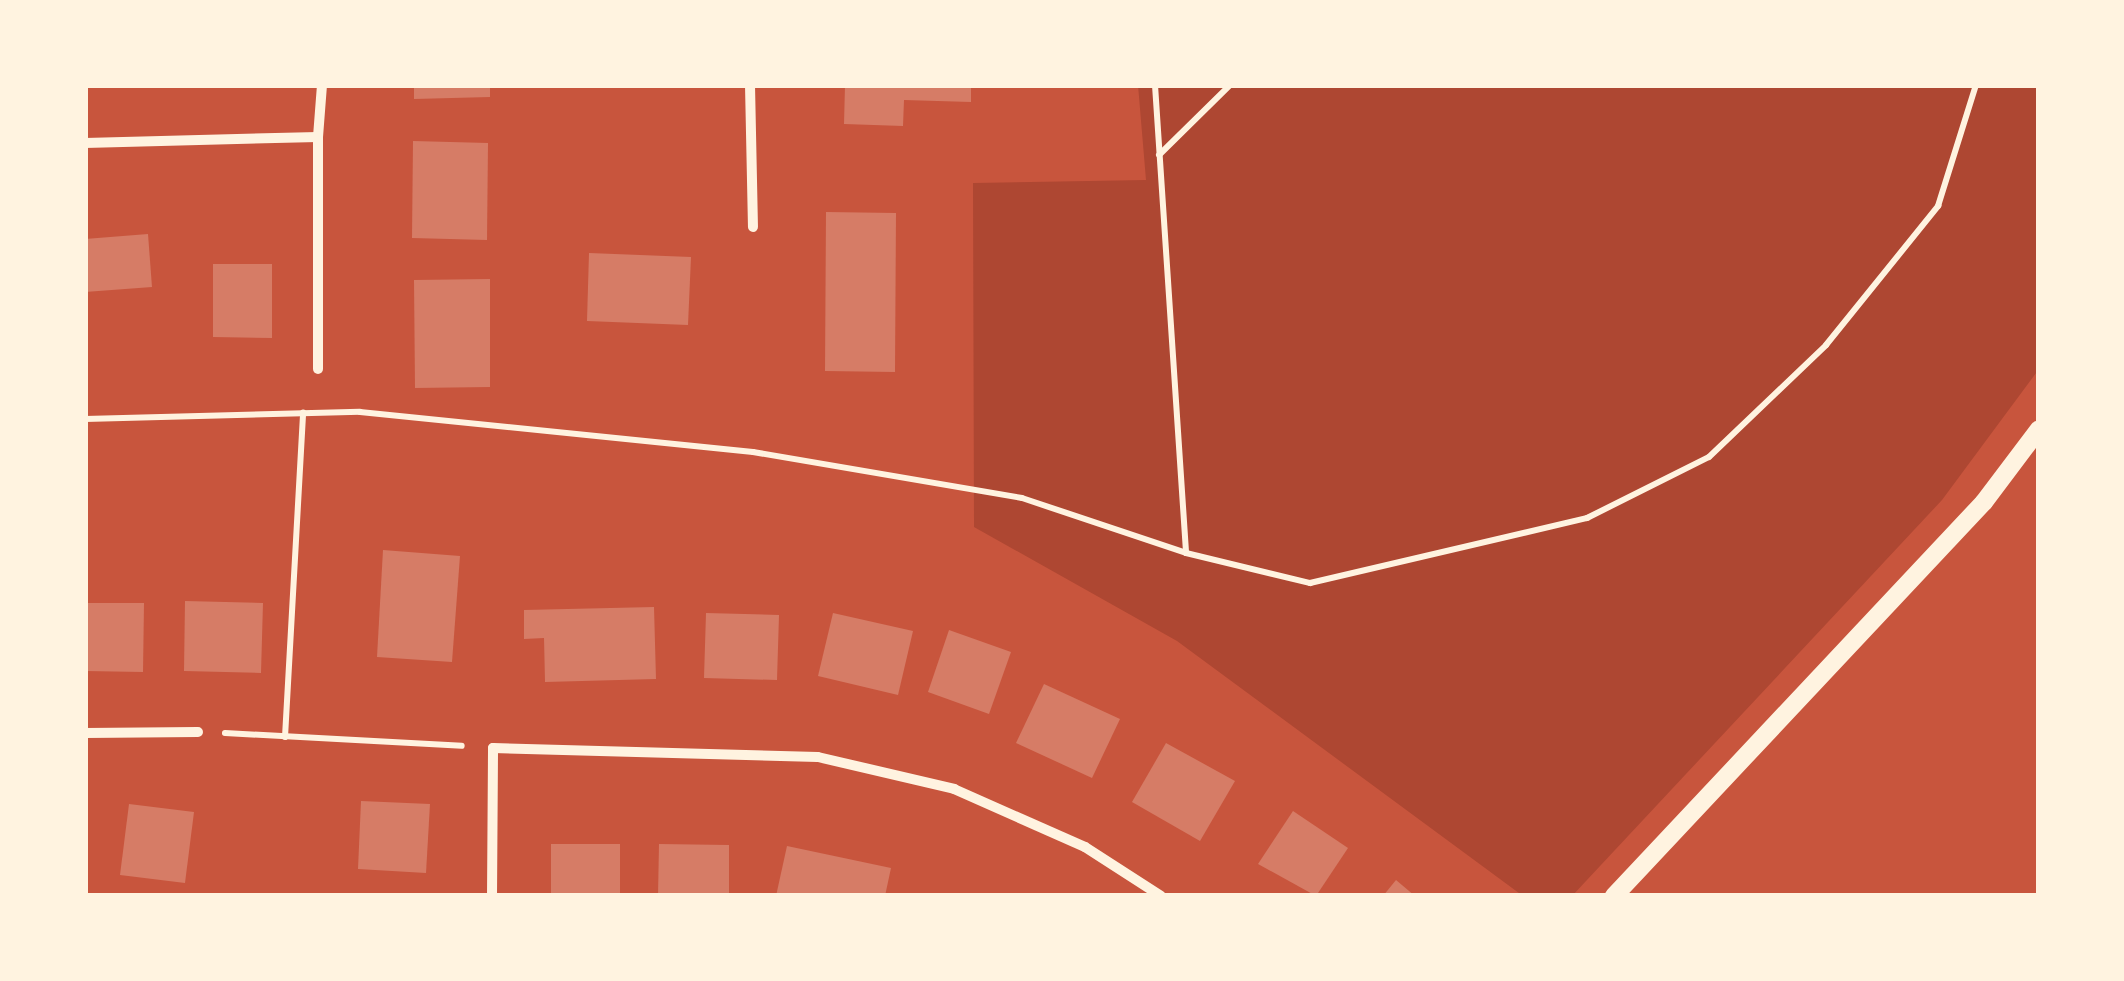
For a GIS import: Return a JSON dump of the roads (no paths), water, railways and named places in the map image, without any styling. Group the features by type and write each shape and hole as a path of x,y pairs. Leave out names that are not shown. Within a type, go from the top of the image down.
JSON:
{"street":[{"path":"318,369 318,137 322,85"},
{"path":"750,85 753,228"},
{"path":"85,143 318,137"},
{"path":"1614,896 1984,502 2039,429"},
{"path":"85,733 198,732"},
{"path":"492,896 493,748 818,757 954,789 1085,846 1161,896"}]}
